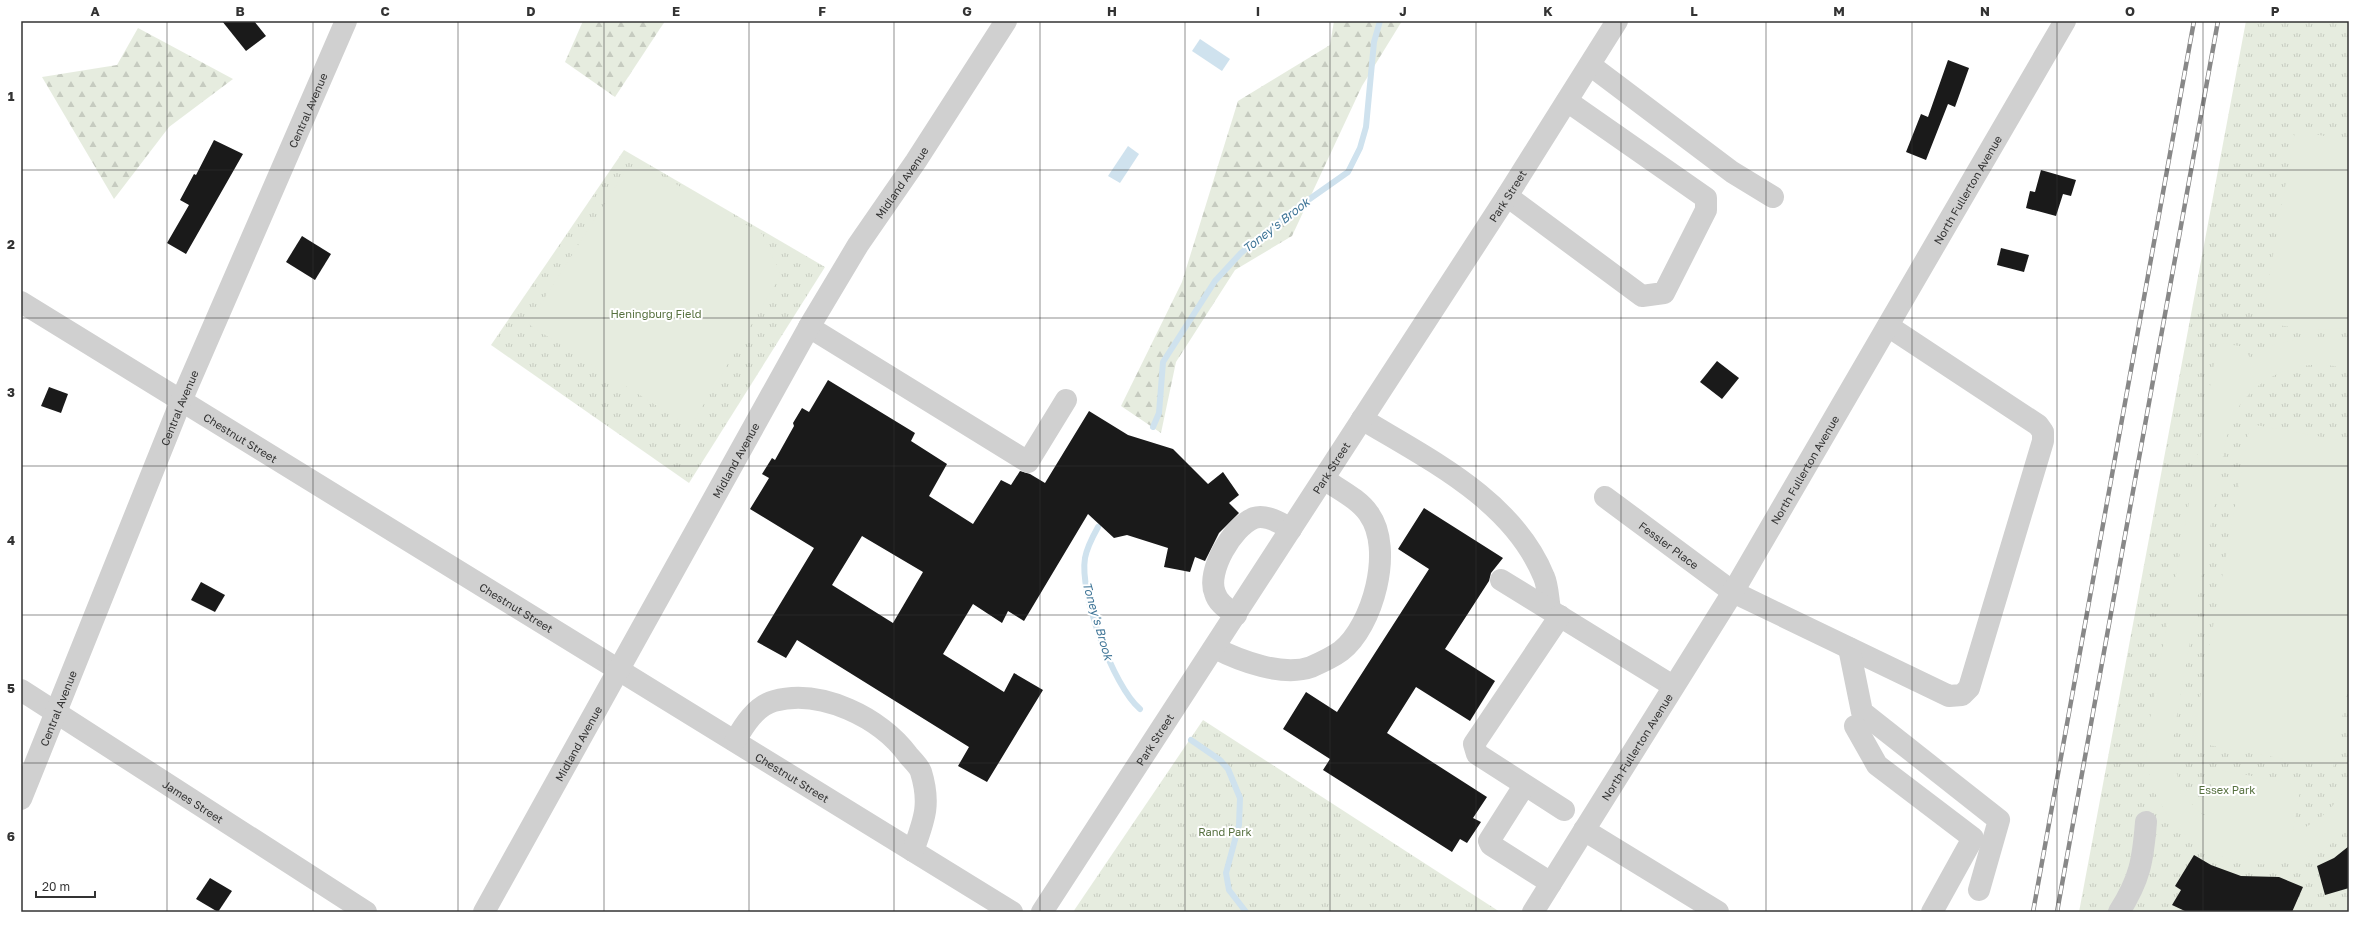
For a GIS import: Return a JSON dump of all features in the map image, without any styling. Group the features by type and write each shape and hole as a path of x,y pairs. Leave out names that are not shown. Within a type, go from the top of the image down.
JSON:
{"street":[{"name":"Central Avenue","path":"21,799 181,401 346,21"},
{"name":"Midland Avenue","path":"484,912 809,327 858,245 916,161 1006,21"},
{"name":"Park Street","path":"1042,912 1215,648 1507,196 1617,21"},
{"name":"North Fullerton Avenue","path":"1533,912 1733,592 2065,21"},
{"path":"1590,65 1732,172 1773,197"},
{"path":"1507,196 1642,296 1664,293 1706,210 1706,198 1567,101"},
{"name":"Chestnut Street","path":"21,302 1012,912"},
{"name":"Fessler Place","path":"1605,497 1733,592 1949,696 1962,695 1969,688 2043,441 2043,432 2038,425 1888,326"},
{"path":"809,327 1028,462 1066,400"},
{"path":"1362,419 1450,473 1485,500 1518,532 1544,578 1555,613 1474,744 1477,754 1524,786 1564,810"},
{"path":"1215,648 1238,660 1287,671 1310,667 1341,651 1356,633 1373,599 1380,566 1376,527 1369,514 1358,503 1324,479"},
{"path":"1236,615 1221,605 1215,594 1212,581 1215,568 1231,539 1254,518 1276,520 1291,529"},
{"path":"1502,580 1673,686"},
{"path":"1849,648 1862,712 1999,820 1979,890"},
{"name":"James Street","path":"21,690 366,912"},
{"path":"734,741 745,723 759,709 774,701 780,700 800,698 830,703 848,709 880,726 897,740 920,770 926,799 926,815 912,851"},
{"path":"1855,726 1877,765 1973,838 1932,912"},
{"path":"1524,786 1489,841 1491,845 1551,883"},
{"path":"2119,912 2134,889 2143,857 2146,822"},
{"path":"1584,830 1718,912"}],"green space":[{"path":"583,21 665,21 615,97 565,62"},
{"path":"1334,21 1402,21 1362,86 1292,236 1235,270 1176,362 1161,433 1121,406 1182,282 1238,101 1330,45"},
{"name":"Essex Park","path":"2246,21 2349,21 2349,912 2079,912"},
{"path":"138,28 233,79 169,127 114,199 42,77 117,65"},
{"path":"2295,131 2349,140 2349,328 2316,330 2261,323"},
{"name":"Heningburg Field","path":"624,150 825,267 689,483 491,345"},
{"name":"Heningburg Field","path":"641,164 762,234 781,275 690,427 528,324 626,170"},
{"path":"2308,337 2349,340 2349,370 2334,366 2303,366 2274,375 2250,393 2235,413 2226,439 2175,726 2174,751 2177,776 2187,798 2195,808 2205,816 2214,769 2301,785 2293,832 2319,819 2333,806 2349,781 2349,828 2338,838 2318,852 2287,862 2256,864 2227,858 2200,846 2177,827 2160,803 2149,774 2146,741 2218,342 2244,347 2250,358 2275,344"},
{"path":"2250,424 2349,442 2349,681 2333,768 2192,742"},
{"name":"Rand Park","path":"1203,720 1500,912 1073,912"}],"water":[{"path":"1200,39 1230,59 1222,71 1192,51"},
{"path":"1128,146 1139,154 1120,183 1108,176"}],"building":[{"path":"222,21 254,21 266,36 246,51"},
{"path":"1948,60 1969,68 1955,107 1948,104 1926,160 1906,152 1921,114 1928,117"},
{"path":"214,140 243,154 186,254 167,243 189,205 180,200 194,174 196,175"},
{"path":"2041,170 2076,180 2071,196 2063,194 2056,216 2026,208 2030,191 2035,192"},
{"path":"302,236 331,254 315,280 286,262"},
{"path":"2001,248 2029,255 2024,272 1997,265"},
{"path":"1717,361 1739,378 1722,399 1700,382"},
{"path":"828,380 915,433 911,441 947,464 929,496 973,524 1001,480 1011,485 1020,471 1030,474 1045,483 1089,411 1128,435 1173,449 1208,484 1223,472 1239,495 1229,503 1239,513 1219,533 1205,561 1195,557 1190,572 1164,567 1168,548 1127,535 1114,538 1088,514 1024,621 1008,611 1002,623 973,604 943,654 1004,692 1014,673 1043,690 987,782 958,766 969,747 797,640 786,658 757,642 814,548 750,509 769,478 762,474 772,458 775,460 802,408 809,412","holes":["862,536 923,572 893,623 832,585"]},
{"path":"49,387 68,394 61,413 41,406"},
{"path":"1424,508 1503,558 1491,573 1489,581 1445,649 1495,681 1470,721 1416,687 1387,733 1487,797 1473,818 1481,822 1467,843 1460,839 1452,852 1323,770 1330,759 1283,729 1306,692 1337,712 1429,569 1398,549"},
{"path":"201,582 225,595 215,612 191,600"},
{"path":"2349,846 2349,888 2325,895 2317,866 2334,858"},
{"path":"2194,855 2211,865 2241,876 2279,877 2303,887 2292,912 2187,912 2172,905 2181,890 2175,886"},
{"path":"210,878 232,891 218,912 196,899"}],"waterway":[{"name":"Toney's Brook","path":"1153,427 1159,413 1163,362 1215,281 1241,253 1294,210 1348,172 1360,148 1366,127 1374,42 1380,21"},
{"name":"Toney's Brook","path":"1098,527 1092,538 1085,558 1087,593 1100,638 1109,660 1119,681 1140,709"},
{"name":"Toney's Brook","path":"1191,740 1220,760 1228,769 1240,798 1239,825 1226,873 1229,890 1246,912"}],"railway":[{"path":"2033,912 2194,21"},
{"path":"2057,912 2218,21"}]}
